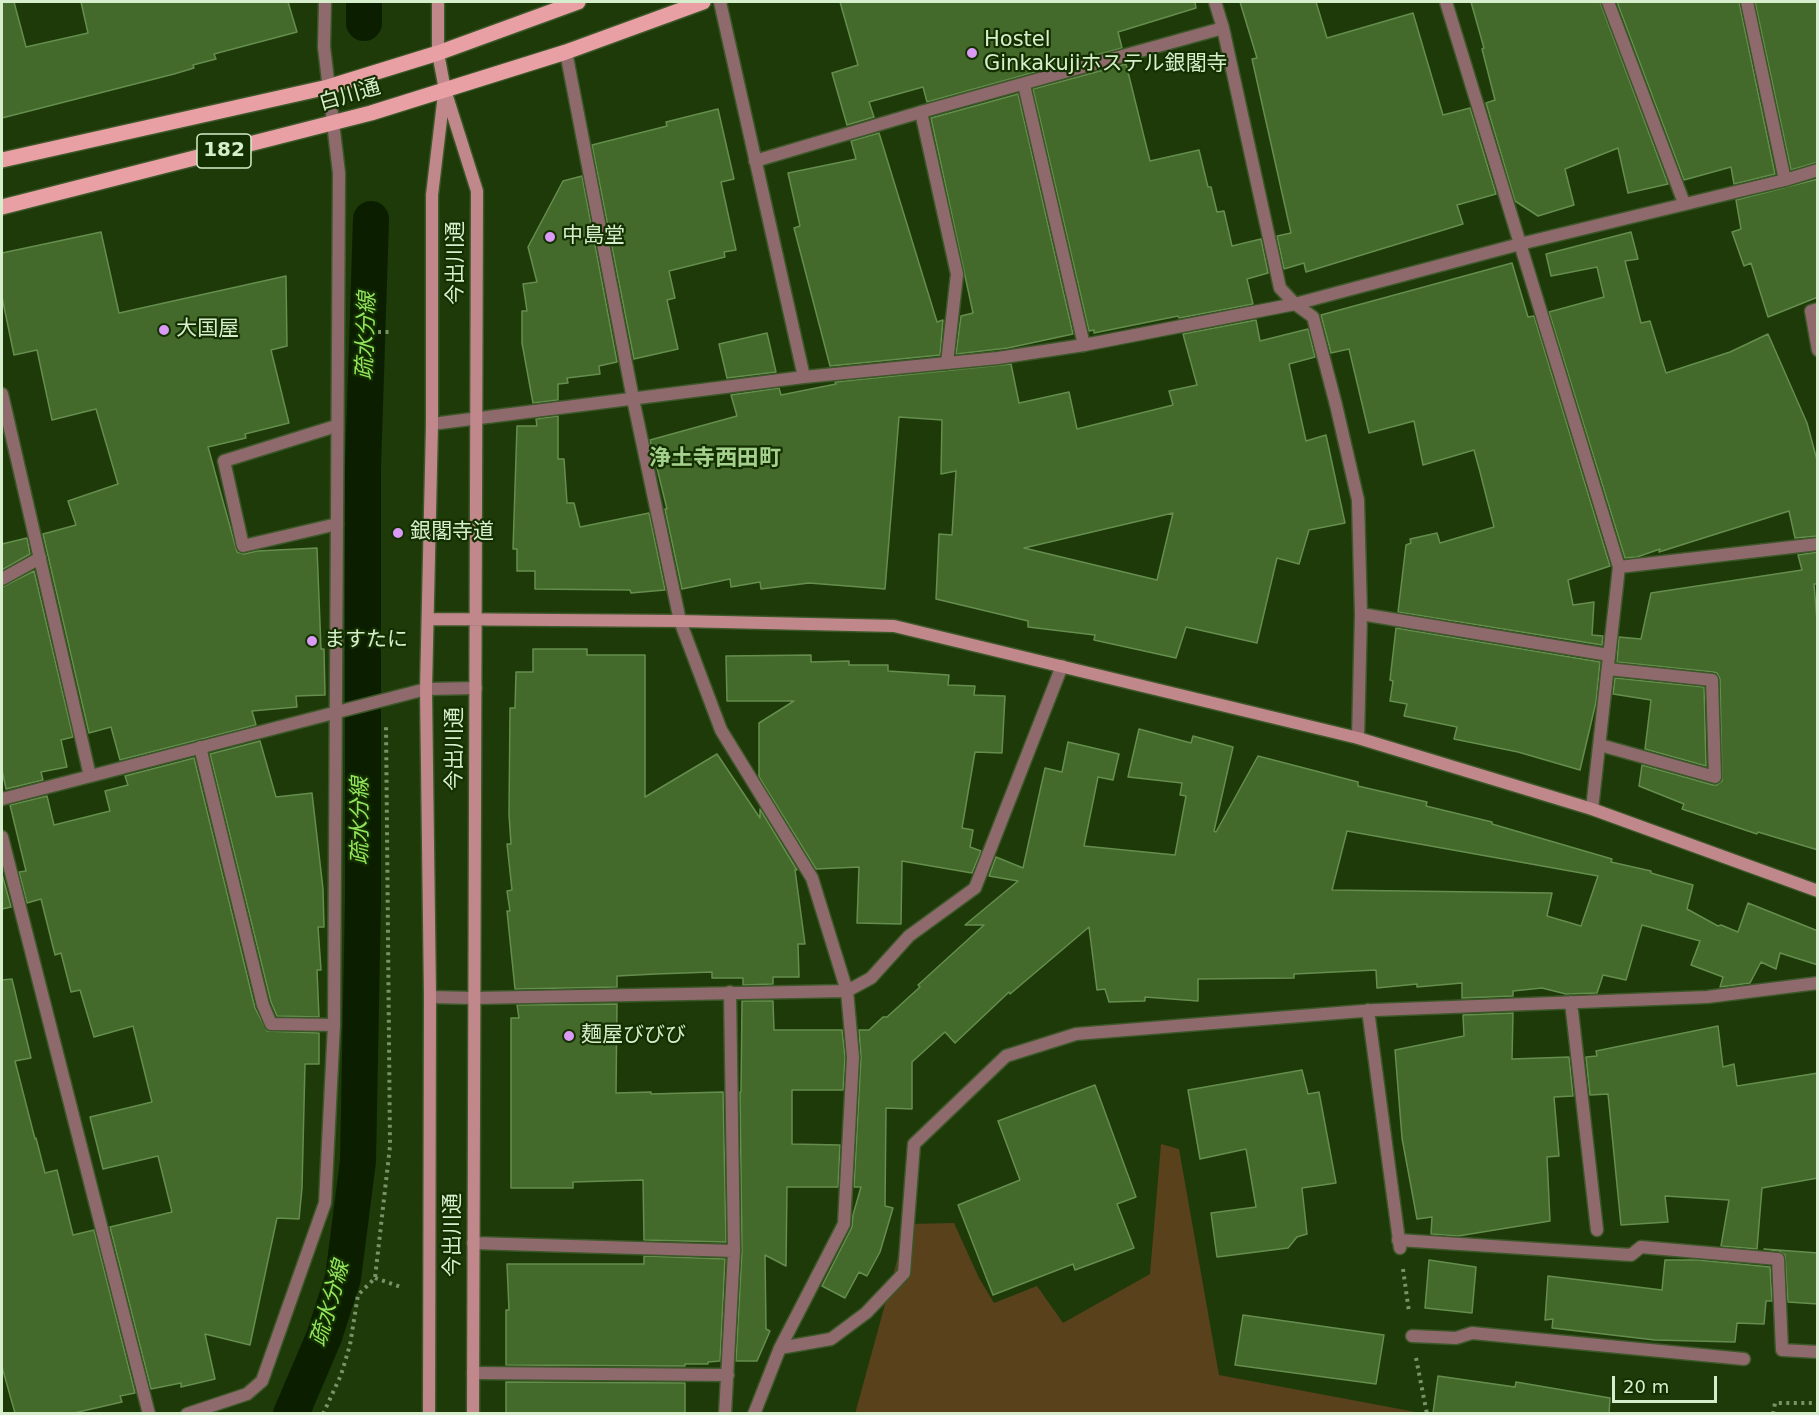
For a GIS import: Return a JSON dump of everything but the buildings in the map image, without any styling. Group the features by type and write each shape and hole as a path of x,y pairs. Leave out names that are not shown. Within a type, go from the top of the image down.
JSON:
{"main road":[{"name":"今出川通","path":"438,2 438,53 445,90 477,191 473,1413"},
{"name":"白川通","path":"2,160 328,87 438,53 578,2"},
{"name":"白川通","path":"2,207 333,123 566,52 703,2"},
{"name":"今出川通","path":"429,1413 430,997 426,689 432,424 432,195 445,90"},
{"path":"429,619 894,626 1358,738 1592,809 1818,891"}],"street":[{"path":"187,1413 247,1394 262,1382 324,1203 334,1025 340,711 336,426 339,173 324,47 325,2"},
{"path":"720,2 804,377"},
{"path":"1215,2 1223,28 1280,288 1312,317 1336,405 1358,500 1361,614 1358,738"},
{"path":"1446,2 1619,567 1592,809"},
{"path":"1608,2 1684,203"},
{"path":"1747,2 1785,180"},
{"path":"755,161 1223,28"},
{"path":"566,52 633,399 680,621 721,730 812,878 847,991 853,1057 843,1224 780,1348 754,1413"},
{"path":"1024,85 1084,345"},
{"path":"921,112 957,274 947,363"},
{"path":"432,424 804,377 998,358 1084,345 1295,304 1520,244 1818,170"},
{"path":"1818,309 1810,311 1818,350"},
{"path":"2,393 90,776"},
{"path":"336,426 224,460 243,546 337,524"},
{"path":"1619,567 1818,544"},
{"path":"2,579 40,558"},
{"path":"1361,614 1609,655"},
{"path":"430,997 847,991 871,978 909,936 975,888 1062,666"},
{"path":"1599,745 1715,777 1712,680 1608,669"},
{"path":"2,799 426,689 476,688"},
{"path":"200,747 263,1005 271,1024 334,1025"},
{"path":"2,837 149,1413"},
{"path":"780,1348 831,1339 866,1312 904,1273 914,1144 1006,1056 1076,1034 1368,1010 1707,997 1818,983"},
{"path":"725,1413 734,1251 730,992"},
{"path":"1571,1002 1597,1230"},
{"path":"1368,1010 1399,1244 1630,1255 1641,1246 1778,1259 1782,1350 1818,1352"},
{"path":"473,1243 734,1251"},
{"path":"1412,1336 1456,1338 1472,1333 1744,1359"},
{"path":"473,1373 728,1375"}],"path":[{"path":"382,332 389,332"},
{"path":"323,1413 341,1375 350,1345 358,1295 375,1278 390,1146 387,746 380,701"},
{"path":"1399,1244 1412,1336 1427,1413"},
{"path":"375,1278 401,1287"},
{"path":"1773,1413 1774,1404 1818,1403"}],"shaded area":[{"path":"1161,1144 1179,1149 1219,1375 1421,1413 855,1414 907,1224 954,1223 979,1278 994,1303 1037,1286 1063,1323 1150,1274"}],"waterway":[{"name":"疏水分線","path":"364,2 364,23"},
{"name":"疏水分線","path":"291,1414 324,1337 343,1278 358,1161 363,901 363,468 371,219"}],"place":[{"name":"Hostel Ginkakujiホステル銀閣寺","path":"972,53"},
{"name":"中島堂","path":"550,237"},
{"name":"大国屋","path":"164,330"},
{"name":"銀閣寺道","path":"398,533"},
{"name":"ますたに","path":"312,641"},
{"name":"麺屋びびび","path":"569,1036"}],"district":[{"name":"浄土寺西田町","path":"715,459"}]}
